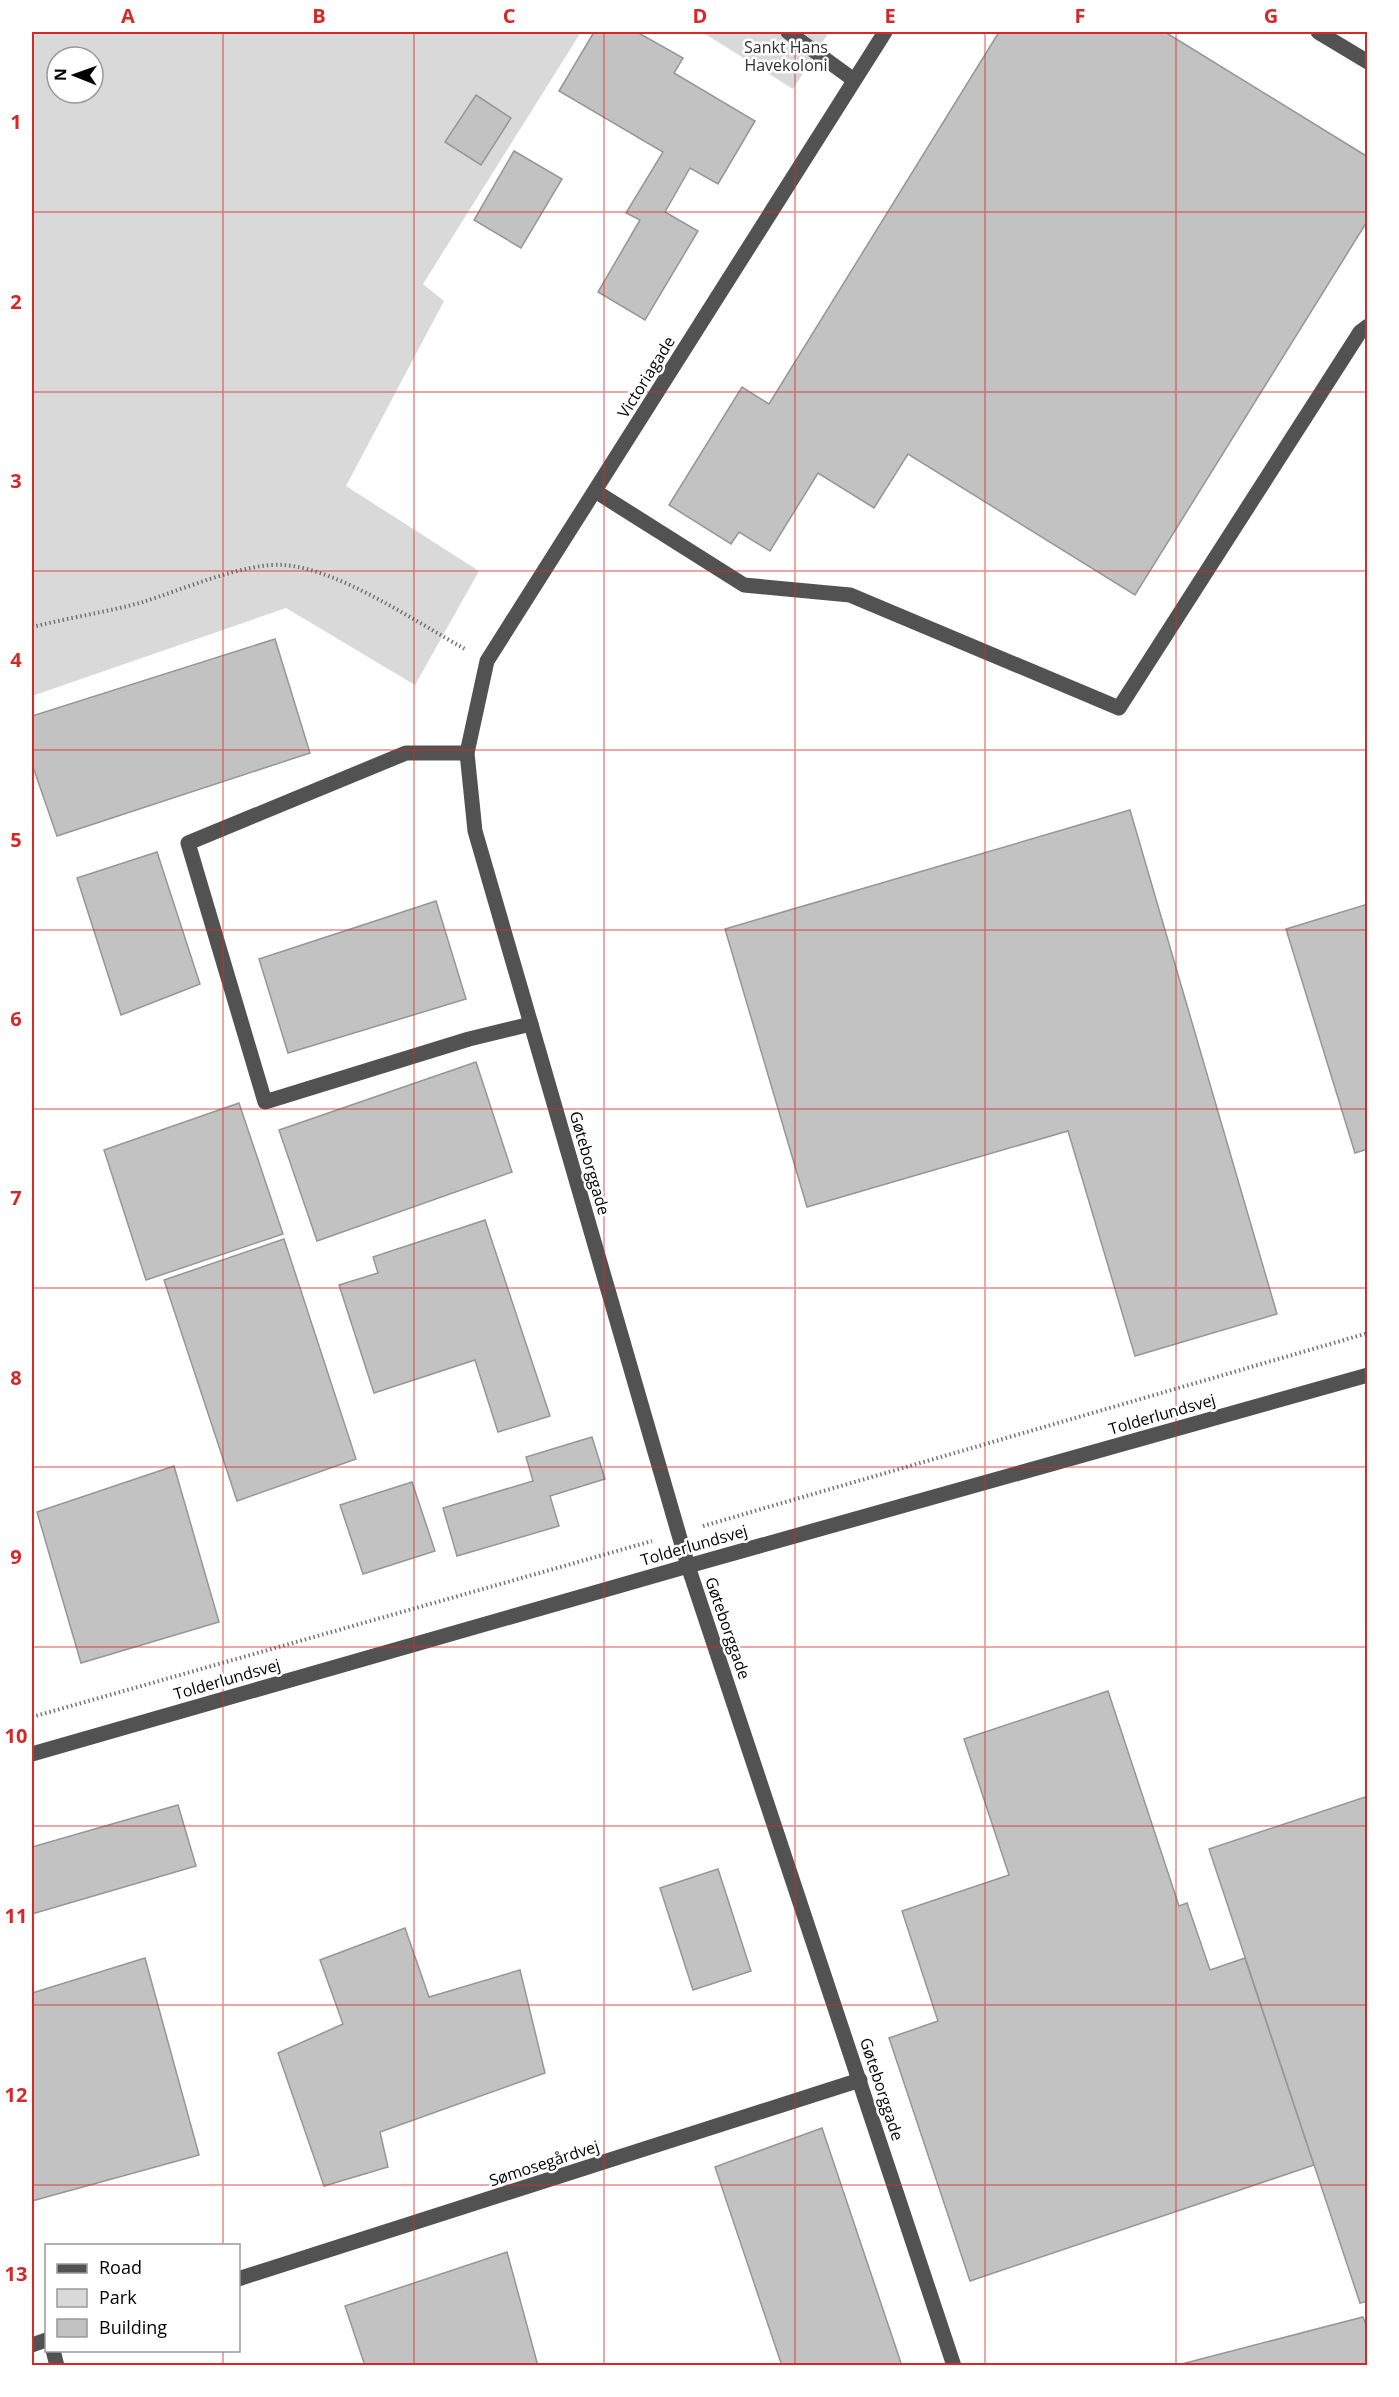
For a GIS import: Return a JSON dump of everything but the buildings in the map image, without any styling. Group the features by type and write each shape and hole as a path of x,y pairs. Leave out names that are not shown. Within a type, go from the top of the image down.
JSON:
{"street":[{"path":"788,32 854,80"},
{"name":"Victoriagade","path":"467,753 487,661 885,32"},
{"path":"1318,32 1368,62"},
{"path":"595,490 744,585 850,595 1119,708 1360,332 1368,326"},
{"path":"467,753 406,753 188,843 264,1102 469,1039 531,1024"},
{"name":"Gøteborggade","path":"467,753 476,831 678,1533 954,2366"},
{"name":"Tolderlundsvej","path":"32,1754 688,1566 1368,1375"},
{"name":"Sømosegårdvej","path":"240,2278 860,2080"}],"path":[{"path":"32,627 140,602 257,567 282,564 306,568 342,582 487,661"},
{"path":"32,1717 1368,1333"}],"green space":[{"path":"32,32 581,32 423,284 444,301 346,486 479,571 415,685 286,608 32,696"},
{"name":"Sankt Hans Havekoloni","path":"702,32 829,32 793,89"}]}
